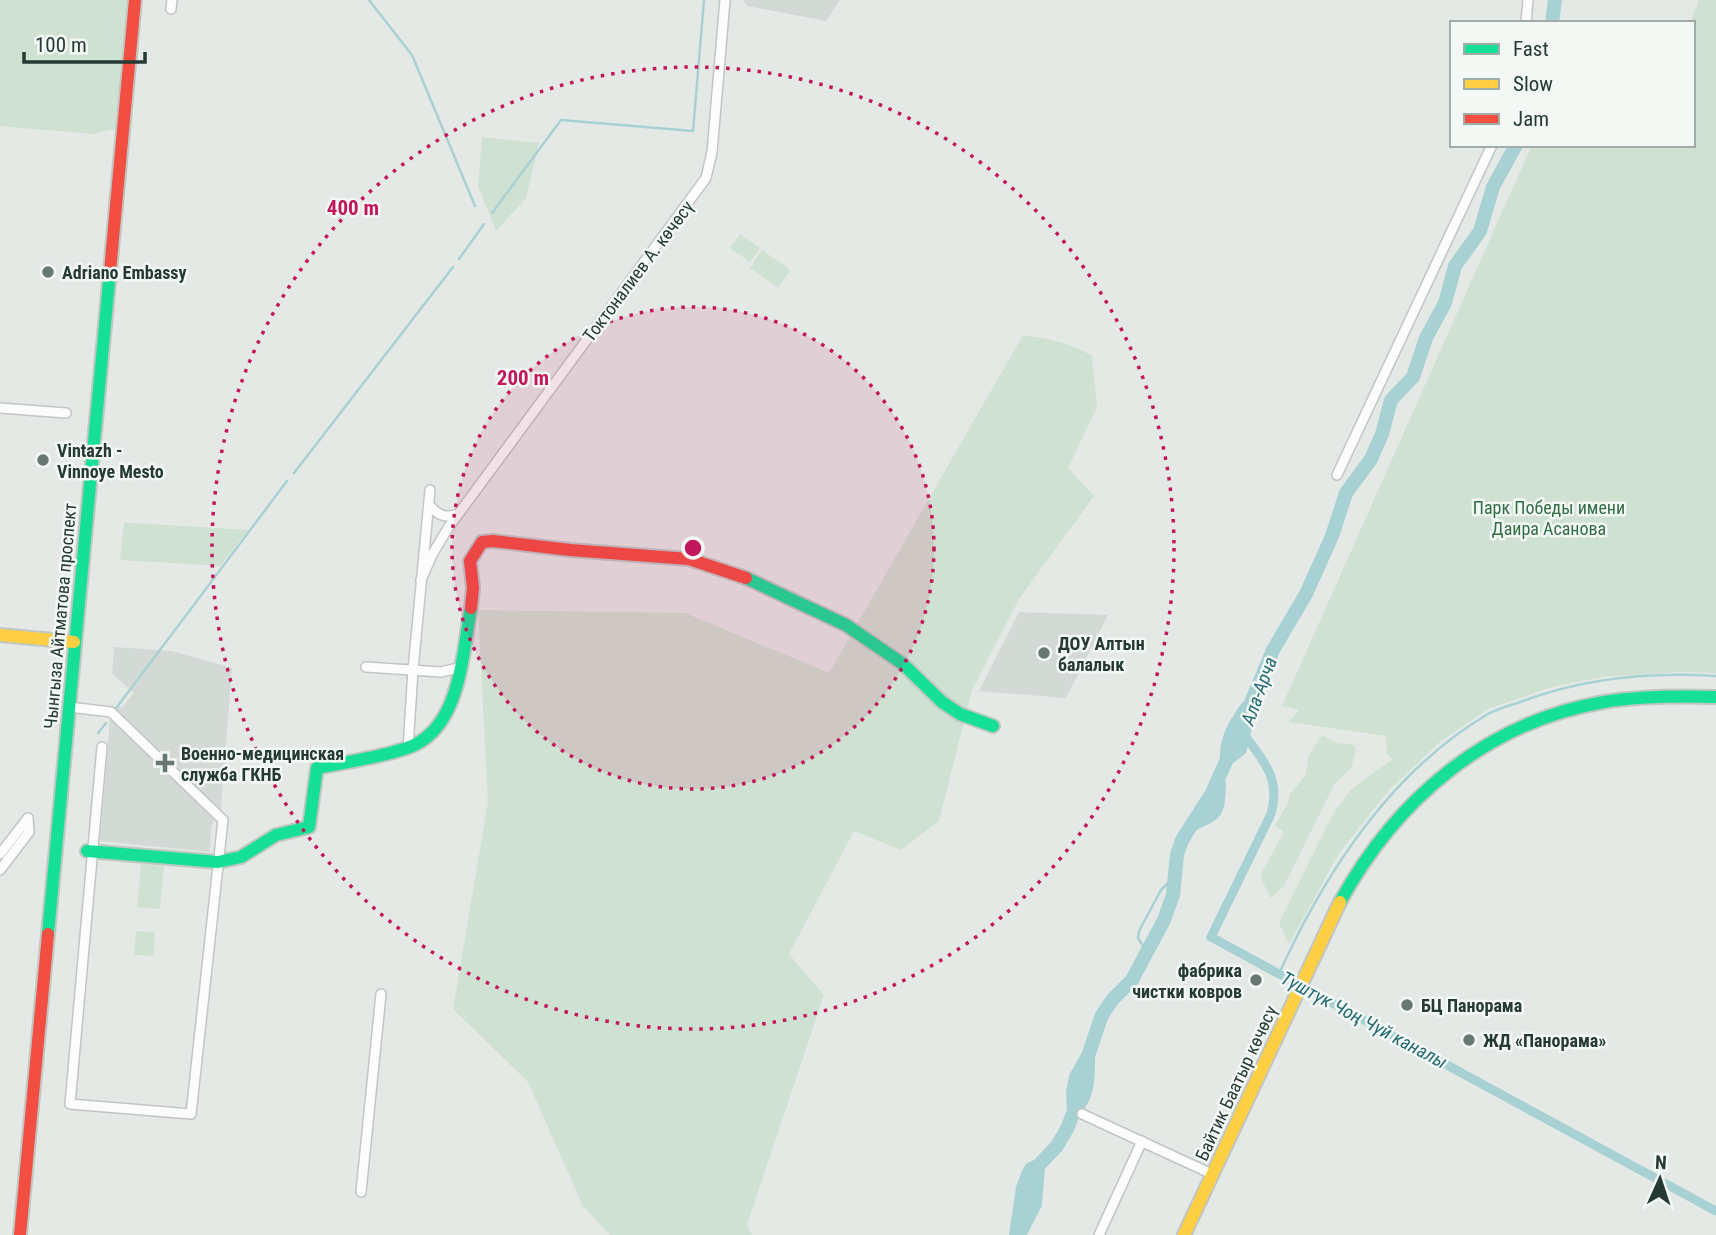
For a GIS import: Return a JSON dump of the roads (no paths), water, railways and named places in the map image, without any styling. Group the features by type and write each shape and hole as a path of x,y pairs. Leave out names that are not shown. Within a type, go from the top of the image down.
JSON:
{"main road":[{"name":"Чынгыза Айтматова проспект","path":"20,1235 135,0"},
{"path":"90,852 218,862 241,857 276,835 309,827 317,768 422,743 437,729 451,704 472,604 470,561 474,550 482,542 689,559 739,574 846,625 903,664 942,702 960,714 993,726"},
{"path":"0,635 74,642"},
{"name":"Байтик Баатыр көчөсү","path":"1184,1235 1347,890 1386,831 1413,800 1464,759 1547,716 1587,705 1657,697 1716,697"}],"street":[{"name":"Токтоналиев А. көчөсү","path":"421,580 436,548 458,514 706,178 712,152 725,0"},
{"path":"1526,21 1528,0"},
{"path":"1337,475 1491,147"},
{"path":"0,408 66,413"},
{"path":"408,748 412,670 430,489"},
{"path":"429,505 440,515 451,517 458,514"},
{"path":"366,667 441,672 458,668"},
{"path":"69,707 111,712 223,820 191,1114 70,1104 90,852 102,747"},
{"path":"0,854 28,823 29,832 0,870"},
{"path":"361,1192 382,994"},
{"path":"1082,1114 1212,1174"},
{"path":"1098,1235 1142,1141"}],"waterway":[{"path":"369,0 412,55 475,206"},
{"path":"492,213 561,120 693,131 704,0"},
{"name":"Ала-Арча","path":"1552,21 1555,0"},
{"name":"Ала-Арча","path":"1016,1235 1023,1188 1028,1175 1031,1169 1038,1166 1057,1146 1068,1127 1074,1110 1076,1077 1088,1056 1102,1015 1132,980 1164,920 1173,895 1177,855 1182,840 1212,793 1227,759 1240,749 1250,705 1273,650 1306,594 1332,536 1346,493 1371,459 1382,434 1391,400 1413,377 1426,338 1445,303 1455,266 1480,231 1493,187 1515,147"},
{"path":"459,259 484,224"},
{"path":"294,473 453,267"},
{"path":"114,711 287,481"},
{"path":"1279,974 1317,898 1364,828 1420,765 1488,714 1546,693 1594,682 1643,676 1716,676"},
{"path":"1227,759 1230,739 1246,709"},
{"path":"98,733 106,723"},
{"name":"Түштүк Чоң Чүй каналы","path":"1244,734 1269,771 1274,801 1271,814 1211,937 1716,1211"},
{"path":"1192,824 1215,811 1219,784"},
{"path":"0,862 21,834"},
{"path":"1147,952 1138,938 1139,931 1161,890 1173,878"},
{"path":"1074,1110 1085,1093 1088,1059"},
{"path":"1021,1231 1035,1204 1038,1166"}],"place":[{"name":"Adriano Embassy","path":"48,272"},
{"name":"Vintazh - Vinnoye Mesto","path":"43,460"},
{"name":"ДОУ Алтын балалык","path":"1044,653"},
{"name":"Военно-медицинская служба ГКНБ","path":"165,763"},
{"name":"фабрика чистки ковров","path":"1256,980"},
{"name":"БЦ Панорама","path":"1407,1005"},
{"name":"ЖД «Панорама»","path":"1469,1040"}],"park label":[{"name":"Парк Победы имени Даира Асанова","path":"1549,517"}]}
